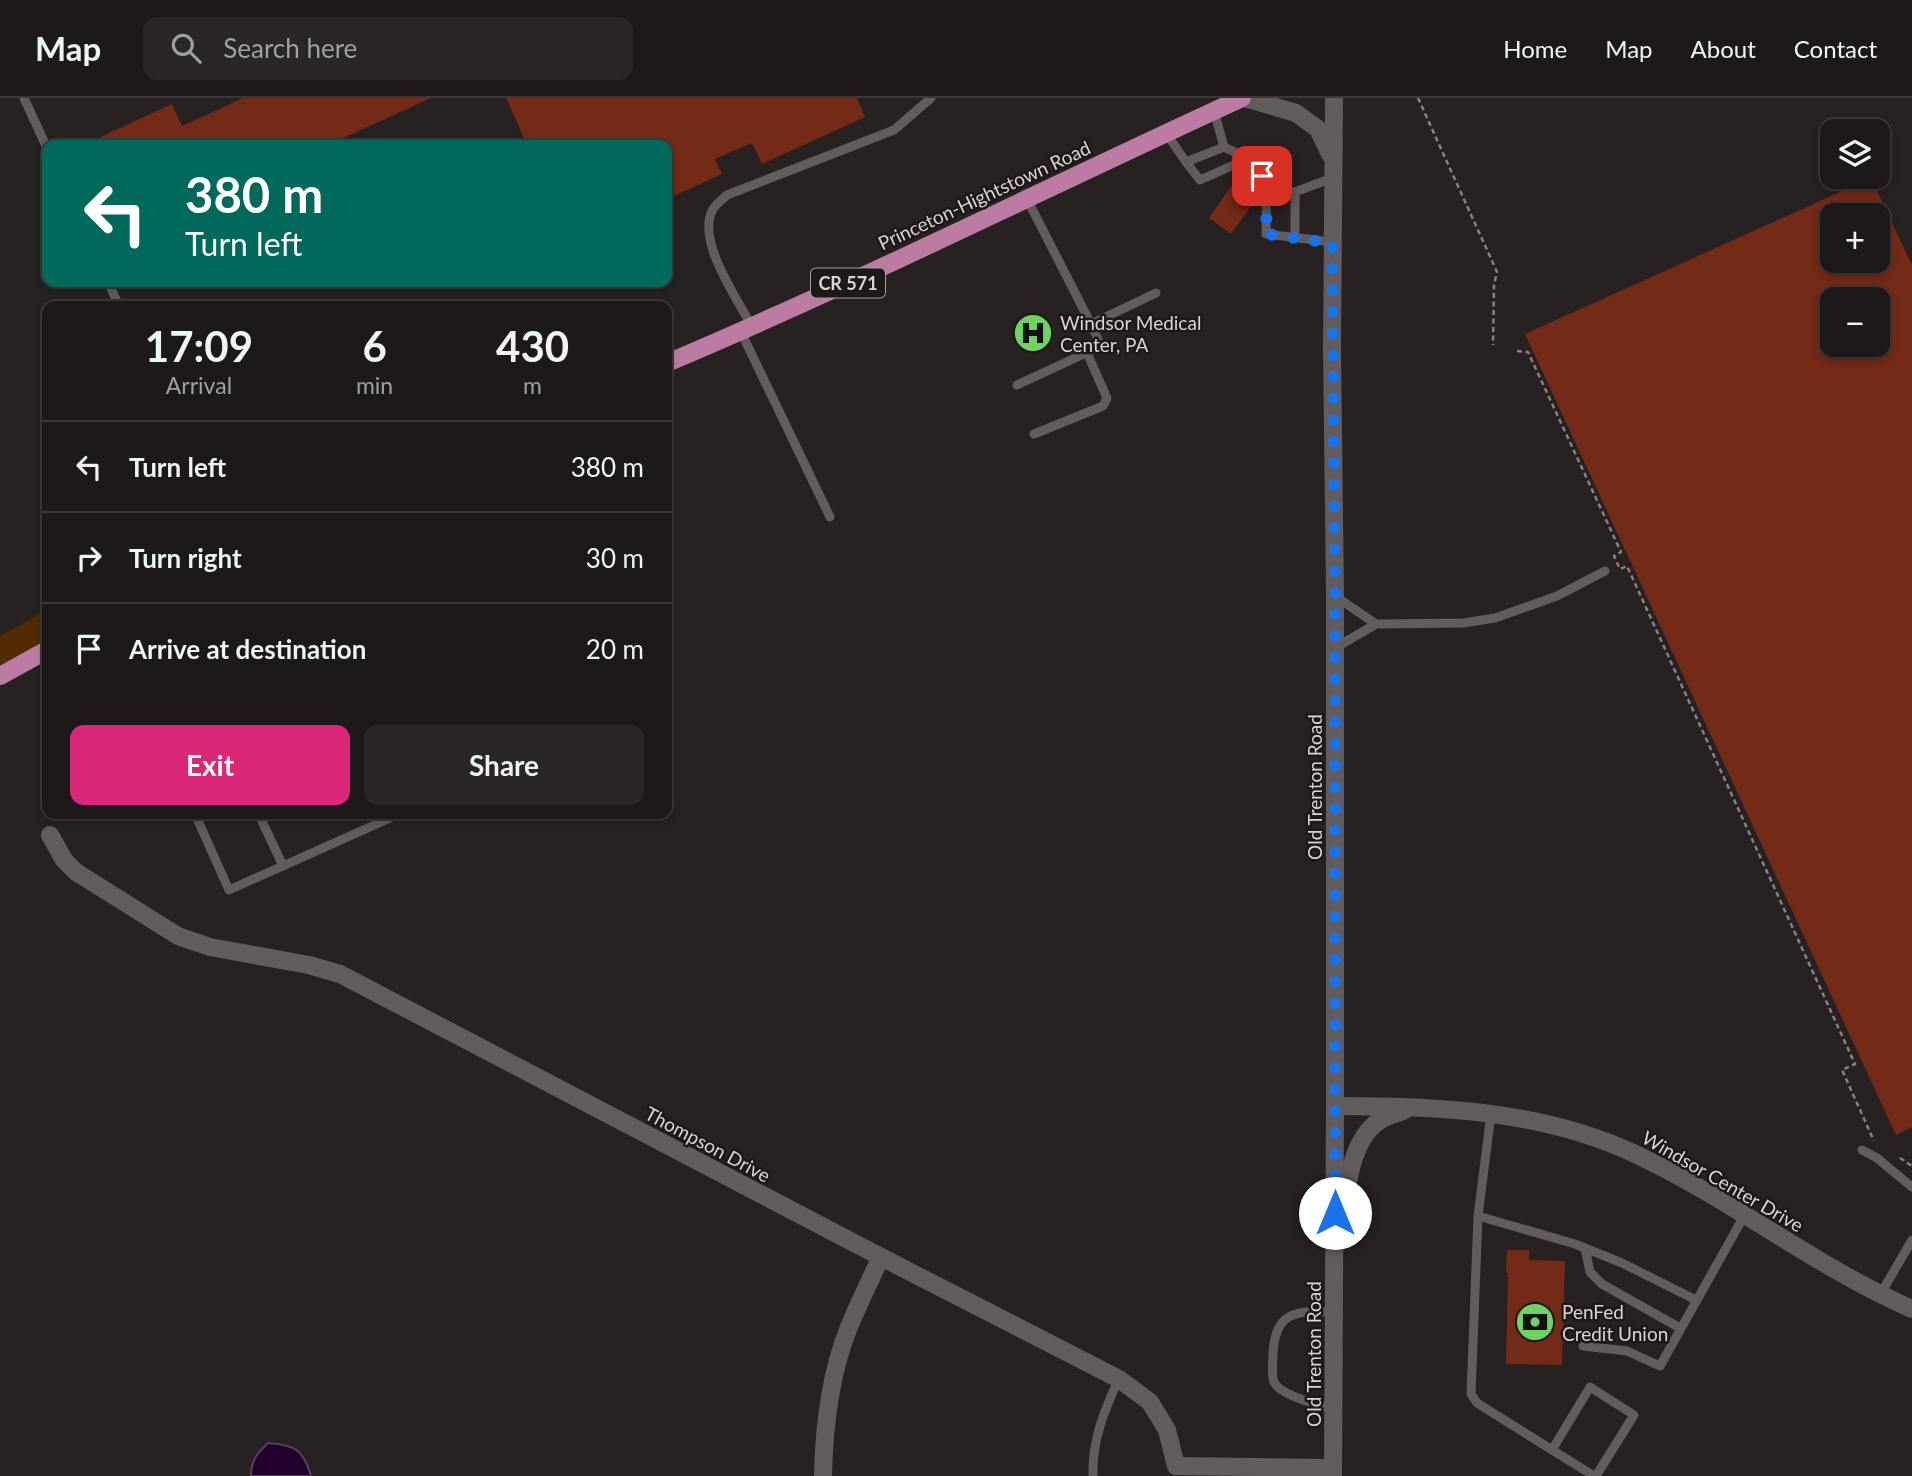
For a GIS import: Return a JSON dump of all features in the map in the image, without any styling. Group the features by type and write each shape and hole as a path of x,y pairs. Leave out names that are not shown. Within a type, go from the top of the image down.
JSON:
{"main road":[{"name":"Princeton-Hightstown Road","path":"672,361 1243,98"},
{"path":"0,676 42,653"}],"street":[{"path":"1243,98 1296,113 1318,129 1332,157"},
{"name":"Old Trenton Road","path":"1333,1472 1334,98"},
{"name":"Thompson Drive","path":"50,835 64,860 76,872 178,936 210,947 309,965 340,974 881,1258 1119,1379 1150,1402 1167,1430 1175,1471 1333,1472"},
{"name":"Windsor Center Drive","path":"1335,1106 1415,1107 1491,1114 1544,1123 1584,1134 1631,1152 1668,1171 1881,1295 1912,1309"},
{"path":"1334,1274 1353,1159 1361,1138 1379,1121 1415,1107"},
{"path":"823,1476 824,1438 832,1383 848,1328 881,1258"}],"lane":[{"path":"24,98 43,140"},
{"path":"830,517 711,248 707,229 712,208 727,195 894,130 932,98"},
{"path":"1214,111 1224,147"},
{"path":"1166,132 1200,180 1245,160"},
{"path":"1186,163 1224,147 1236,152 1262,176 1267,191 1266,234 1332,243"},
{"path":"1267,191 1295,192 1332,178"},
{"path":"1295,192 1295,237"},
{"path":"1017,385 1101,346 1026,197"},
{"path":"1091,324 1156,293"},
{"path":"1034,434 1103,405 1107,398 1087,353"},
{"path":"1335,648 1376,624 1463,623 1495,618 1557,596 1605,571"},
{"path":"1335,596 1376,624"},
{"path":"197,819 229,890 388,819"},
{"path":"261,819 282,866"},
{"path":"1491,1114 1478,1216 1471,1394 1477,1403 1552,1450 1595,1476 1634,1415 1590,1387 1552,1450"},
{"path":"1862,1150 1877,1158 1912,1188"},
{"path":"1478,1216 1585,1248 1696,1300"},
{"path":"1583,1346 1627,1351 1660,1366 1744,1216"},
{"path":"1881,1295 1912,1240"},
{"path":"1585,1248 1590,1272 1602,1284 1681,1328"},
{"path":"1334,1312 1295,1313 1280,1323 1275,1341 1273,1381 1292,1395 1334,1409"},
{"path":"1093,1476 1097,1434 1119,1379"}],"path":[{"path":"1418,98 1497,272 1494,285 1493,345"},
{"path":"1517,351 1528,352 1621,552 1614,556 1620,569 1627,566 1633,578 1855,1064 1842,1070 1873,1139 1882,1148"},
{"path":"1892,1154 1912,1166"}],"shaded area":[{"path":"42,613 42,654 0,676 0,636"},
{"path":"268,1443 297,1450 305,1460 311,1476 251,1476 255,1458"}],"building":[{"path":"243,98 431,98 339,140 94,140 172,104 182,126"},
{"path":"506,98 857,98 865,117 762,164 752,143 715,159 722,174 672,197 672,140 525,140"},
{"path":"1234,182 1257,198 1231,234 1209,218"},
{"path":"1847,189 1876,189 1883,203 1820,203 1820,273 1890,273 1890,218 1912,265 1912,1127 1896,1135 1525,334"},
{"name":"PenFed Credit Union","path":"1507,1250 1529,1250 1529,1260 1565,1261 1562,1365 1506,1364"}],"place":[{"name":"Windsor Medical Center, PA","path":"1033,333"},
{"name":"PenFed Credit Union","path":"1535,1322"}],"route":[{"path":"1262,176 1267,191 1266,234 1332,243 1335,1213"}]}
